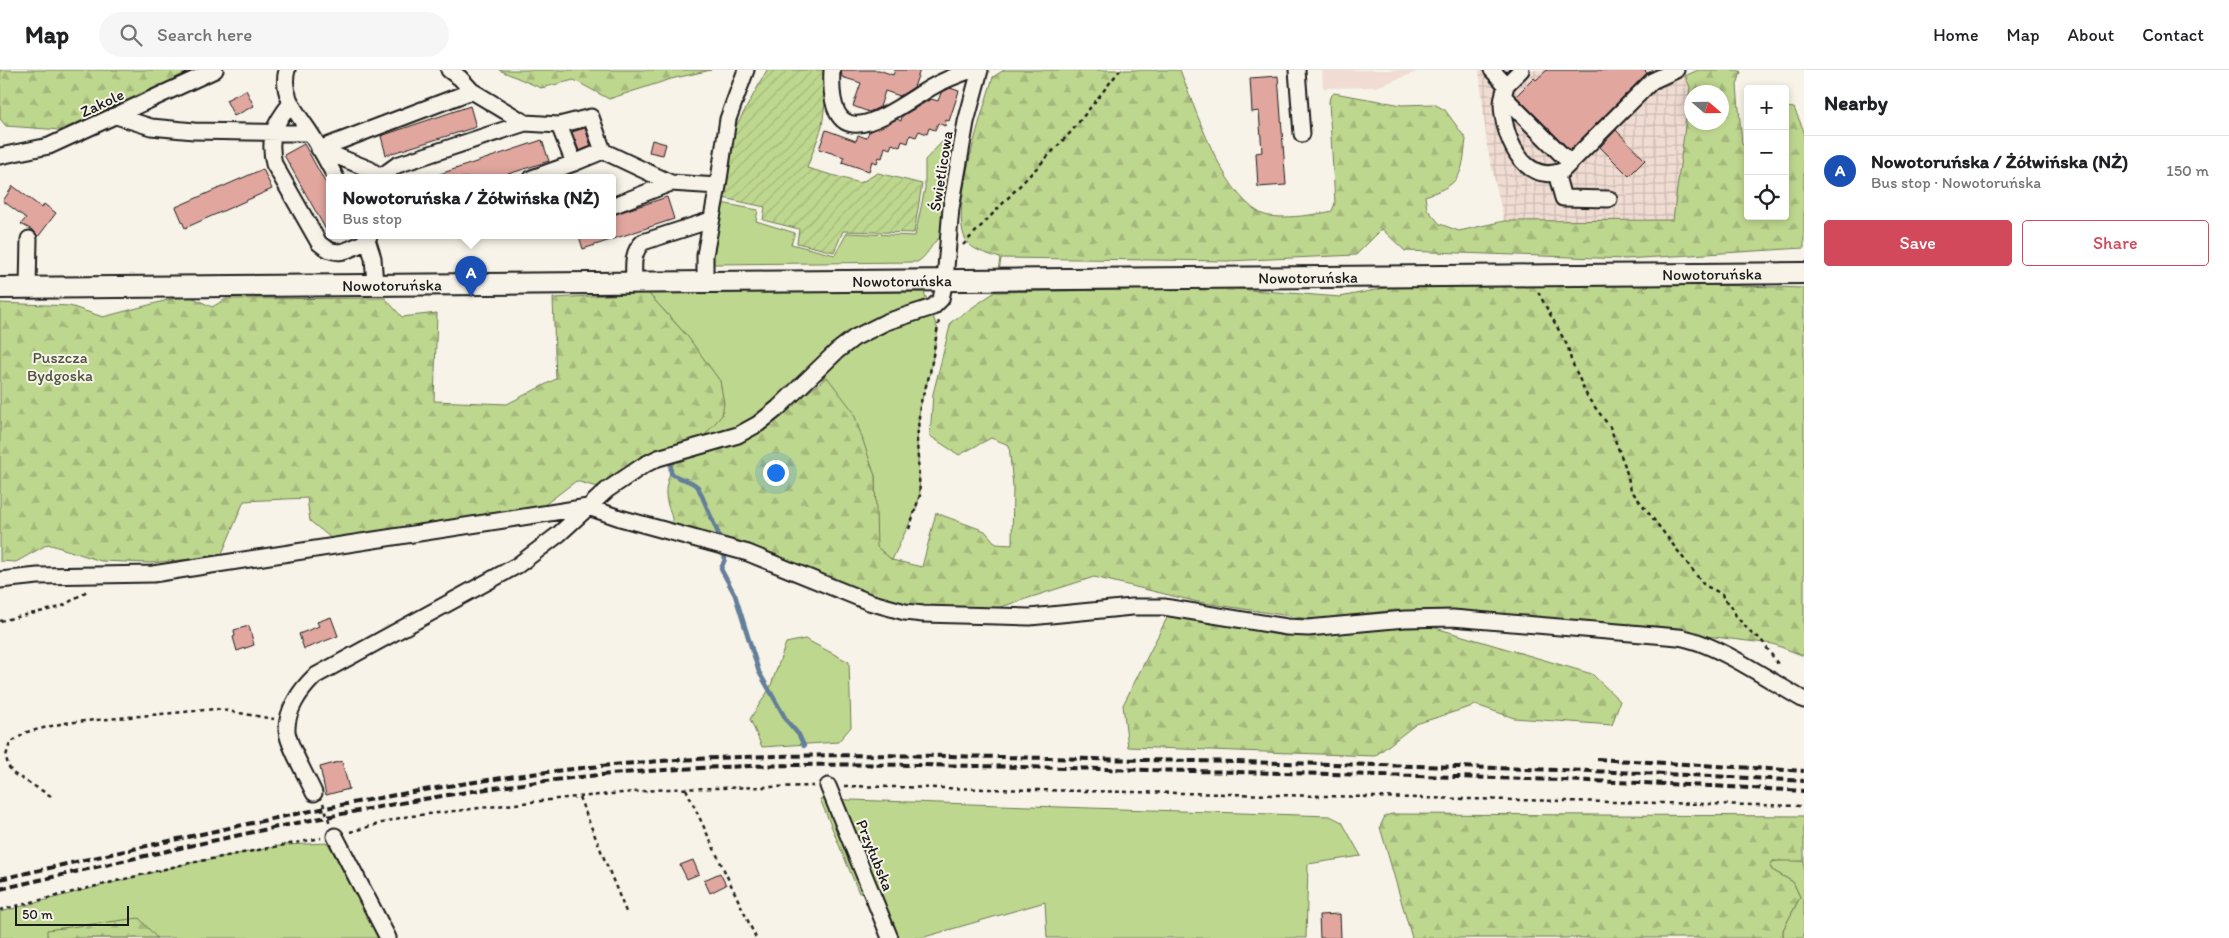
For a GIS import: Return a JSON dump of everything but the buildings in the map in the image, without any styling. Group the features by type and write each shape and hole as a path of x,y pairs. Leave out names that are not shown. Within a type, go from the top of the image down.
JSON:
{"main road":[{"name":"Nowotoruńska","path":"0,288 705,281 943,289 1529,275 1804,273"}],"street":[{"name":"Zakole","path":"0,156 49,146 215,70"},
{"path":"288,70 285,79 291,103 334,174"},
{"path":"449,70 460,78 472,91 525,123"},
{"path":"705,281 705,255 728,119 746,70"},
{"path":"832,70 831,90 834,104 846,121 855,125 876,122 948,78 972,70"},
{"name":"Świetlicowa","path":"943,289 951,208 966,122 980,70"},
{"path":"1297,70 1302,134"},
{"path":"1492,70 1505,90 1570,163"},
{"path":"1521,70 1505,90 1502,102 1509,137 1514,151 1529,168 1538,172 1556,173 1562,171 1652,81 1676,70"},
{"path":"319,149 472,91"},
{"path":"291,103 277,120 273,132 271,150 274,164 319,243 336,253 349,249 364,239"},
{"path":"116,116 151,127 194,131 310,133"},
{"path":"384,174 397,165 525,123 559,126 591,117 603,151 671,183 718,186"},
{"path":"559,126 574,163"},
{"path":"319,149 369,169 375,174"},
{"path":"543,174 603,151"},
{"path":"1556,173 1563,198 1609,199"},
{"path":"616,204 671,183"},
{"path":"634,282 634,255 636,248 644,242 711,220"},
{"path":"28,288 29,239"},
{"path":"368,239 373,258 375,284"},
{"path":"314,793 287,734 288,721 298,696 315,676 518,565 559,534 607,490 650,462 738,435 778,408 854,338 886,322 933,306 943,289"},
{"path":"0,580 38,576 153,574 588,507 620,518 748,553 869,602 905,612 1000,618 1132,607 1164,607 1286,627 1308,628 1405,619 1453,618 1678,637 1710,646 1804,700"},
{"name":"Przyłubska","path":"828,786 890,938"},
{"path":"335,836 388,938"}],"path":[{"path":"948,249 959,249 1071,132 1120,70"},
{"path":"1529,275 1568,347 1571,360 1588,398 1610,427 1623,460 1631,490 1704,585 1722,594 1724,600 1730,603 1736,616 1752,634 1760,638 1781,669 1788,686 1787,690"},
{"path":"909,529 920,495 917,441 920,405 930,373 943,289"},
{"path":"0,621 61,607 111,576"},
{"path":"51,796 14,774 8,766 6,756 10,742 27,732 64,723 216,709 288,721"},
{"path":"0,910 185,864 335,836 403,817 579,797 686,789 828,786 1804,806"},
{"path":"686,789 756,938"},
{"path":"314,793 321,799 335,836"},
{"path":"579,797 626,912"}],"shaded area":[{"path":"1322,70 1422,70 1376,87 1323,88"},
{"path":"1479,70 1685,70 1685,76 1689,85 1684,85 1685,130 1673,220 1504,221 1487,146"}],"green space":[{"path":"0,70 193,70 61,130 6,126 0,119"},
{"path":"499,70 711,70 671,79 609,99 574,80 541,88"},
{"path":"767,70 829,70 822,127 807,168 860,183 878,173 922,184 914,233 843,231 834,252 797,243 799,229 763,220 765,207 723,198 734,130"},
{"path":"1004,70 1180,70 1202,127 1222,169 1233,187 1246,202 1260,213 1266,215 1275,217 1306,216 1332,211 1335,203 1329,102 1330,97 1334,93 1402,105 1434,104 1445,110 1466,139 1463,161 1458,176 1446,187 1425,196 1427,209 1440,224 1459,231 1504,221 1673,220 1685,130 1729,130 1729,85 1689,85 1685,76 1698,70 1738,70 1741,72 1737,85 1742,144 1744,146 1744,220 1789,220 1789,107 1794,108 1804,131 1804,248 1625,259 1405,251 1382,229 1356,255 1228,261 1001,258 996,292 1226,288 1340,297 1405,284 1653,283 1804,288 1804,656 1773,644 1622,626 1395,610 1316,620 1198,602 1094,577 982,613 903,609 673,529 666,490 675,459 763,429 827,377 853,411 875,476 877,547 892,560 922,567 936,513 985,531 996,544 1012,545 1013,486 1009,445 991,438 959,455 930,436 933,394 951,322 995,292 1000,258 979,251 969,244 963,231 961,212 975,137 993,77"},
{"path":"942,142 951,146 940,237 924,257 917,262 712,264 711,257 721,203 758,210 756,221 795,233 791,244 835,255 847,233 915,236 925,188 925,160"},
{"path":"924,292 938,330 930,373 920,405 917,441 920,495 916,509 892,560 876,547 875,476 827,377 798,389 778,408 702,446 688,337 648,293"},
{"name":"Puszcza Bydgoska","path":"648,293 688,337 720,381 724,403 722,415 699,442 664,448 604,489 576,481 543,506 378,534 331,538 310,521 307,498 244,501 221,556 151,563 101,561 48,544 16,562 0,561 0,303 70,306 103,317 187,295 212,307 226,299 385,298 402,317 437,313 434,401 507,404 556,379 553,298"},
{"path":"1170,612 1258,629 1405,619 1592,674 1620,701 1612,725 1514,718 1476,705 1416,724 1375,756 1128,747 1123,705"},
{"path":"805,639 849,662 851,727 838,742 762,747 750,719 770,688 786,643"},
{"path":"820,799 1330,816 1342,822 1361,856 1308,864 1306,938 1047,938 1045,902 921,938 898,938 878,893 859,893"},
{"path":"1392,814 1804,816 1804,861 1773,861 1770,866 1772,870 1793,882 1800,897 1783,930 1783,938 1412,938 1380,827 1385,816"},
{"path":"328,843 379,938 0,938 0,912 185,864 285,845"},
{"path":"1780,860 1804,861 1804,938 1783,938 1783,930 1800,897 1793,882 1772,870 1770,866 1772,862"},
{"path":"139,918 157,938 47,938 47,930"}],"waterway":[{"path":"670,459 671,473 692,482 698,487 722,542"},
{"path":"723,551 725,559 721,569 735,595 759,672 787,721 799,735 804,746"}],"railway":[{"path":"0,879 294,814 442,787 591,767 730,757 869,755 1147,760 1640,773 1804,781"},
{"path":"1597,759 1804,771"},
{"path":"0,889 224,838 449,795 600,775 737,766 942,765 1476,778 1804,791"}],"place":[{"name":"Nowotoruńska / Żółwińska (NŻ)","path":"471,297"}]}
